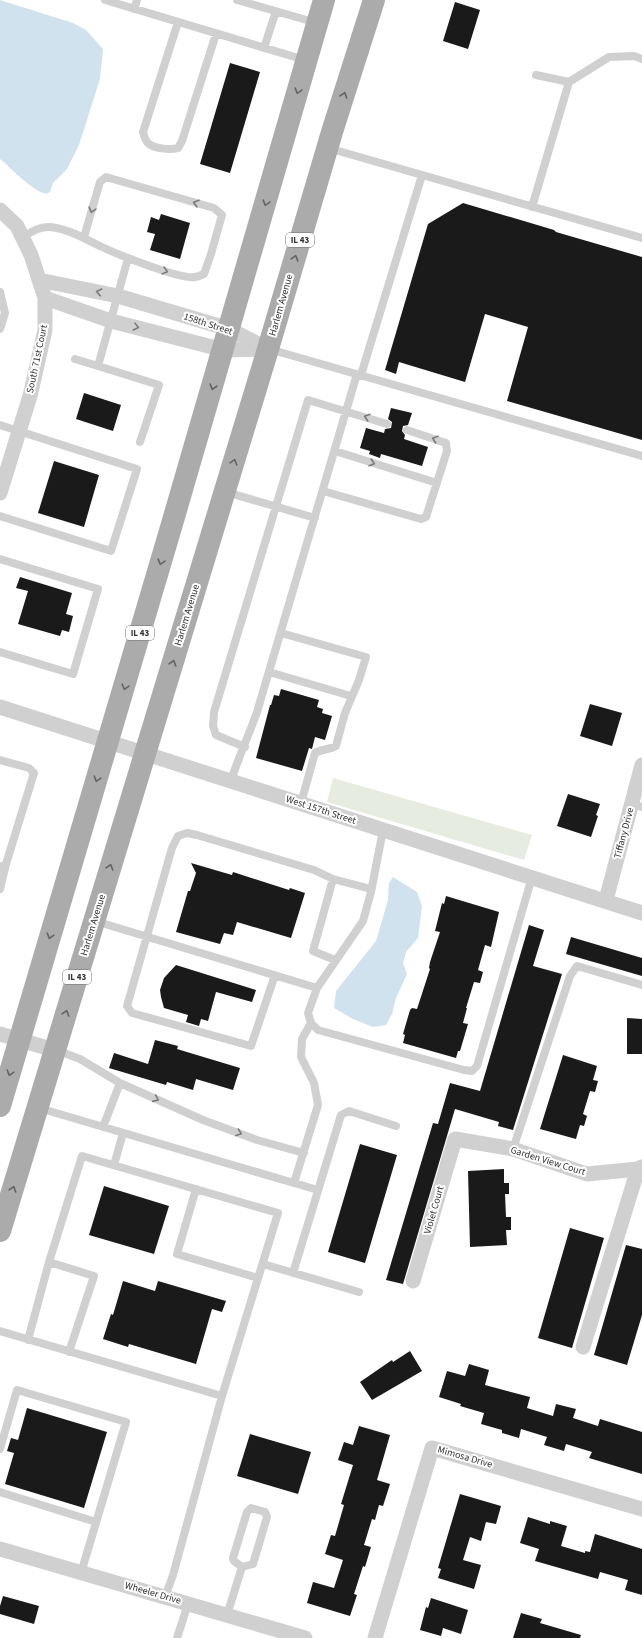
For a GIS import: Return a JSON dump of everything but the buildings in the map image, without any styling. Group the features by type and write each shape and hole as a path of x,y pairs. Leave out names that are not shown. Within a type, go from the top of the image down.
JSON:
{"main road":[{"name":"IL 43","path":"0,1106 10,1037 109,741 324,0"},
{"name":"Harlem Avenue","path":"0,1231 225,492 327,147 374,0"}],"street":[{"name":"South 71st Court","path":"0,210 17,226 31,255 46,298 45,330 30,396 0,493"},
{"name":"158th Street","path":"39,280 118,296 226,339 268,349"},
{"name":"158th Street","path":"46,298 111,321 226,339 268,349"},
{"name":"West 157th Street","path":"0,707 642,912"},
{"name":"Tiffany Drive","path":"606,900 637,806 642,765"},
{"path":"10,1037 54,1050"},
{"name":"Garden View Court","path":"455,1139 513,1149 587,1174 641,1170"},
{"name":"Violet Court","path":"413,1281 455,1139"},
{"path":"583,1347 641,1170"},
{"name":"Mimosa Drive","path":"375,1638 432,1448 642,1509"},
{"name":"Wheeler Drive","path":"0,1549 227,1615 279,1634 305,1638"}],"lane":[{"path":"105,0 307,61"},
{"path":"134,9 137,0"},
{"path":"237,0 318,23"},
{"path":"264,48 276,11"},
{"path":"178,22 143,132 145,139 149,144 171,150 178,148 182,141 216,34"},
{"path":"536,75 568,82 610,58 634,56 642,59"},
{"path":"532,207 568,82"},
{"path":"327,147 642,238"},
{"path":"231,781 237,762 245,746 270,672 346,411 359,375 422,175"},
{"path":"22,238 34,230 49,227 84,237 101,247 164,271 194,278 204,274 222,215 214,208 106,177 100,182 84,237"},
{"path":"98,366 128,258"},
{"path":"0,292 5,313 0,329"},
{"path":"268,349 642,456"},
{"path":"75,359 159,385 140,442"},
{"path":"245,746 216,735 213,726 214,712 308,400 387,424"},
{"path":"0,425 137,469 111,551 0,516"},
{"path":"323,491 421,519 426,517 447,451 446,443 407,430"},
{"path":"335,451 437,483"},
{"path":"225,492 315,518"},
{"path":"0,559 98,589 73,674 0,652"},
{"path":"281,633 366,657 359,680 351,696 336,746 315,753 301,804"},
{"path":"270,672 351,696"},
{"path":"0,760 29,768 34,773 3,866 0,889"},
{"path":"383,830 363,921 317,988 308,1013 311,1023 318,1030 472,1071 478,1066 532,877"},
{"path":"274,975 251,1046 132,1013 127,1006 172,848 178,836 187,833 197,835 314,870 333,880 371,889"},
{"path":"333,880 313,951 335,960"},
{"path":"94,921 317,988"},
{"path":"513,1149 570,976 577,966 642,985"},
{"path":"294,1183 318,1105 314,1083 301,1057 302,1039 311,1023"},
{"path":"54,1050 80,1059 120,1084 216,1125 257,1140 304,1152"},
{"path":"103,1127 120,1084"},
{"path":"37,1107 318,1190"},
{"path":"293,1273 341,1115 348,1111 396,1126"},
{"path":"114,1165 123,1133"},
{"path":"28,1340 82,1156 278,1213 222,1396 173,1575 165,1597"},
{"path":"196,1189 177,1254 258,1278"},
{"path":"50,1262 94,1276 69,1352"},
{"path":"263,1264 359,1292"},
{"path":"0,1331 222,1396"},
{"path":"0,1449 17,1390 126,1422 81,1573"},
{"path":"0,1492 96,1522"},
{"path":"251,1508 264,1512 266,1517 253,1564 242,1567 234,1561 233,1558 247,1512 251,1508"},
{"path":"227,1615 242,1567"},
{"path":"177,1638 188,1604"}],"shaded area":[{"path":"333,778 532,835 524,860 327,802"}],"water":[{"path":"0,0 73,23 86,30 103,49 100,79 79,145 67,169 53,183 50,192 46,194 28,184 0,159"},
{"path":"393,877 417,892 422,906 418,938 406,952 403,963 407,974 396,998 392,1014 386,1025 373,1027 353,1019 334,1008 336,991 376,941 388,900 389,883"}]}
